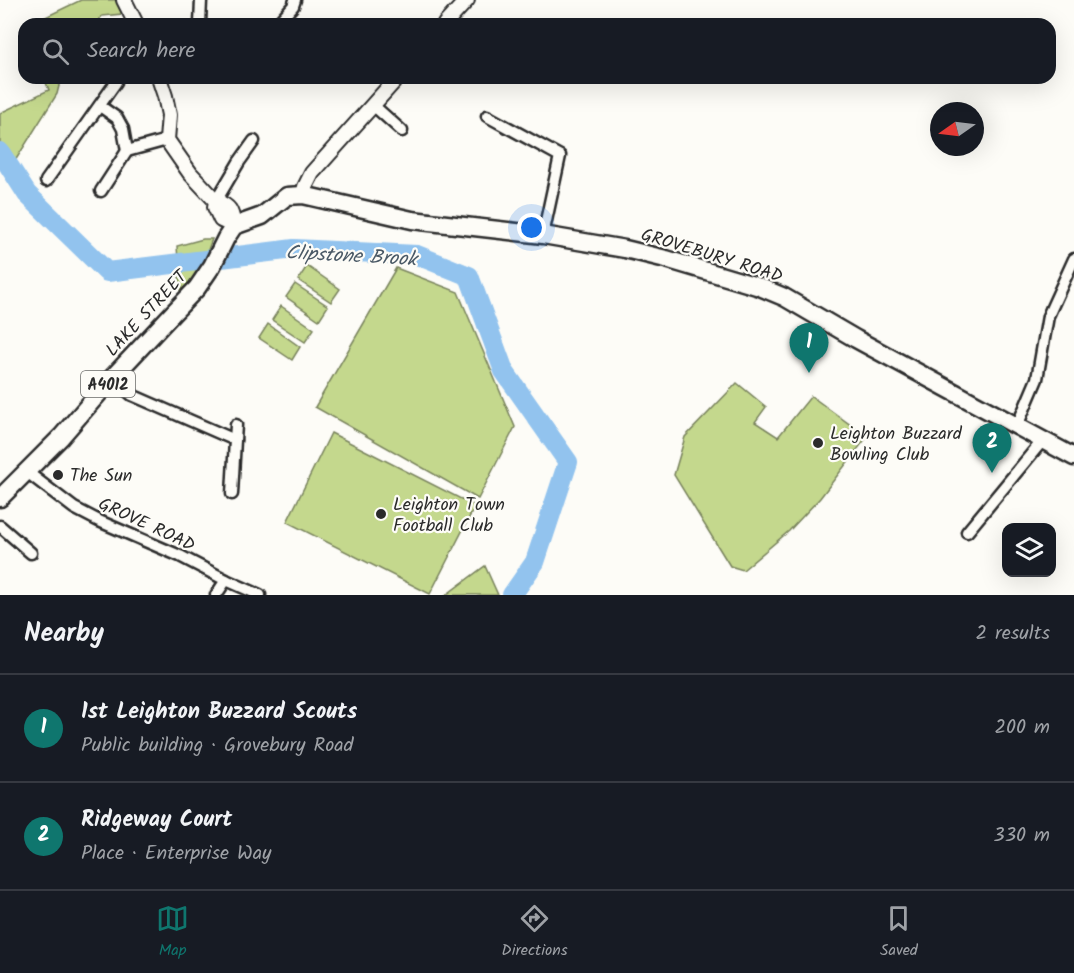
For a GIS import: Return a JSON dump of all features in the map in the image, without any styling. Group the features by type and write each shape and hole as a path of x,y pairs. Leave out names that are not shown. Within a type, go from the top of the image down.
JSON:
{"main road":[{"path":"230,232 262,216 287,196 303,195"},
{"name":"GROVEBURY ROAD","path":"303,195 411,220 543,235 636,252 759,286 784,297 856,339 1074,457"},
{"name":"LAKE STREET","path":"0,498 61,437 112,378 197,288 230,232"}],"street":[{"path":"124,0 132,18"},
{"path":"200,18 201,0"},
{"path":"282,18 293,6 295,0"},
{"path":"450,18 467,0"},
{"path":"46,181 115,84"},
{"path":"161,84 169,115 167,140 190,173 216,201"},
{"path":"303,195 312,173 392,84"},
{"path":"373,105 402,131"},
{"path":"100,106 117,118 123,129 127,151"},
{"path":"487,116 560,156 543,235"},
{"path":"101,191 127,151 167,140"},
{"path":"230,232 215,207 216,201 254,141"},
{"path":"1017,426 1037,379 1048,316 1074,258"},
{"path":"112,378 132,395 235,440"},
{"path":"232,494 236,425"},
{"path":"967,532 1043,440"},
{"name":"GROVE ROAD","path":"27,472 74,508 260,595"},
{"path":"0,526 31,553"},
{"path":"216,595 226,580"}],"green space":[{"path":"81,0 116,0 122,14 100,18 43,18"},
{"path":"46,84 60,84 57,94 15,161 0,148 0,113 49,90"},
{"path":"212,239 204,261 197,275 180,290 177,246"},
{"path":"307,266 340,289 331,302 298,280"},
{"path":"396,268 458,292 515,427 478,499 315,407"},
{"path":"295,284 328,306 319,320 286,297"},
{"path":"281,306 314,329 305,342 272,320"},
{"path":"268,324 300,347 292,360 259,338"},
{"path":"737,383 766,407 755,422 778,437 811,396 867,437 820,498 789,531 743,570 730,566 674,475 685,437"},
{"name":"Leighton Town Football Club","path":"331,433 475,506 430,594 287,522"},
{"path":"485,566 498,595 446,595"}],"waterway":[{"name":"Clipstone Brook","path":"0,152 27,194 107,272 294,249 417,255 469,276 504,371 568,462 535,562 512,595"}],"place":[{"name":"1st Leighton Buzzard Scouts","path":"809,373"},
{"name":"Leighton Buzzard Bowling Club","path":"818,443"},
{"name":"Ridgeway Court","path":"992,473"},
{"name":"The Sun","path":"58,475"},
{"name":"Leighton Town Football Club","path":"381,514"}]}
